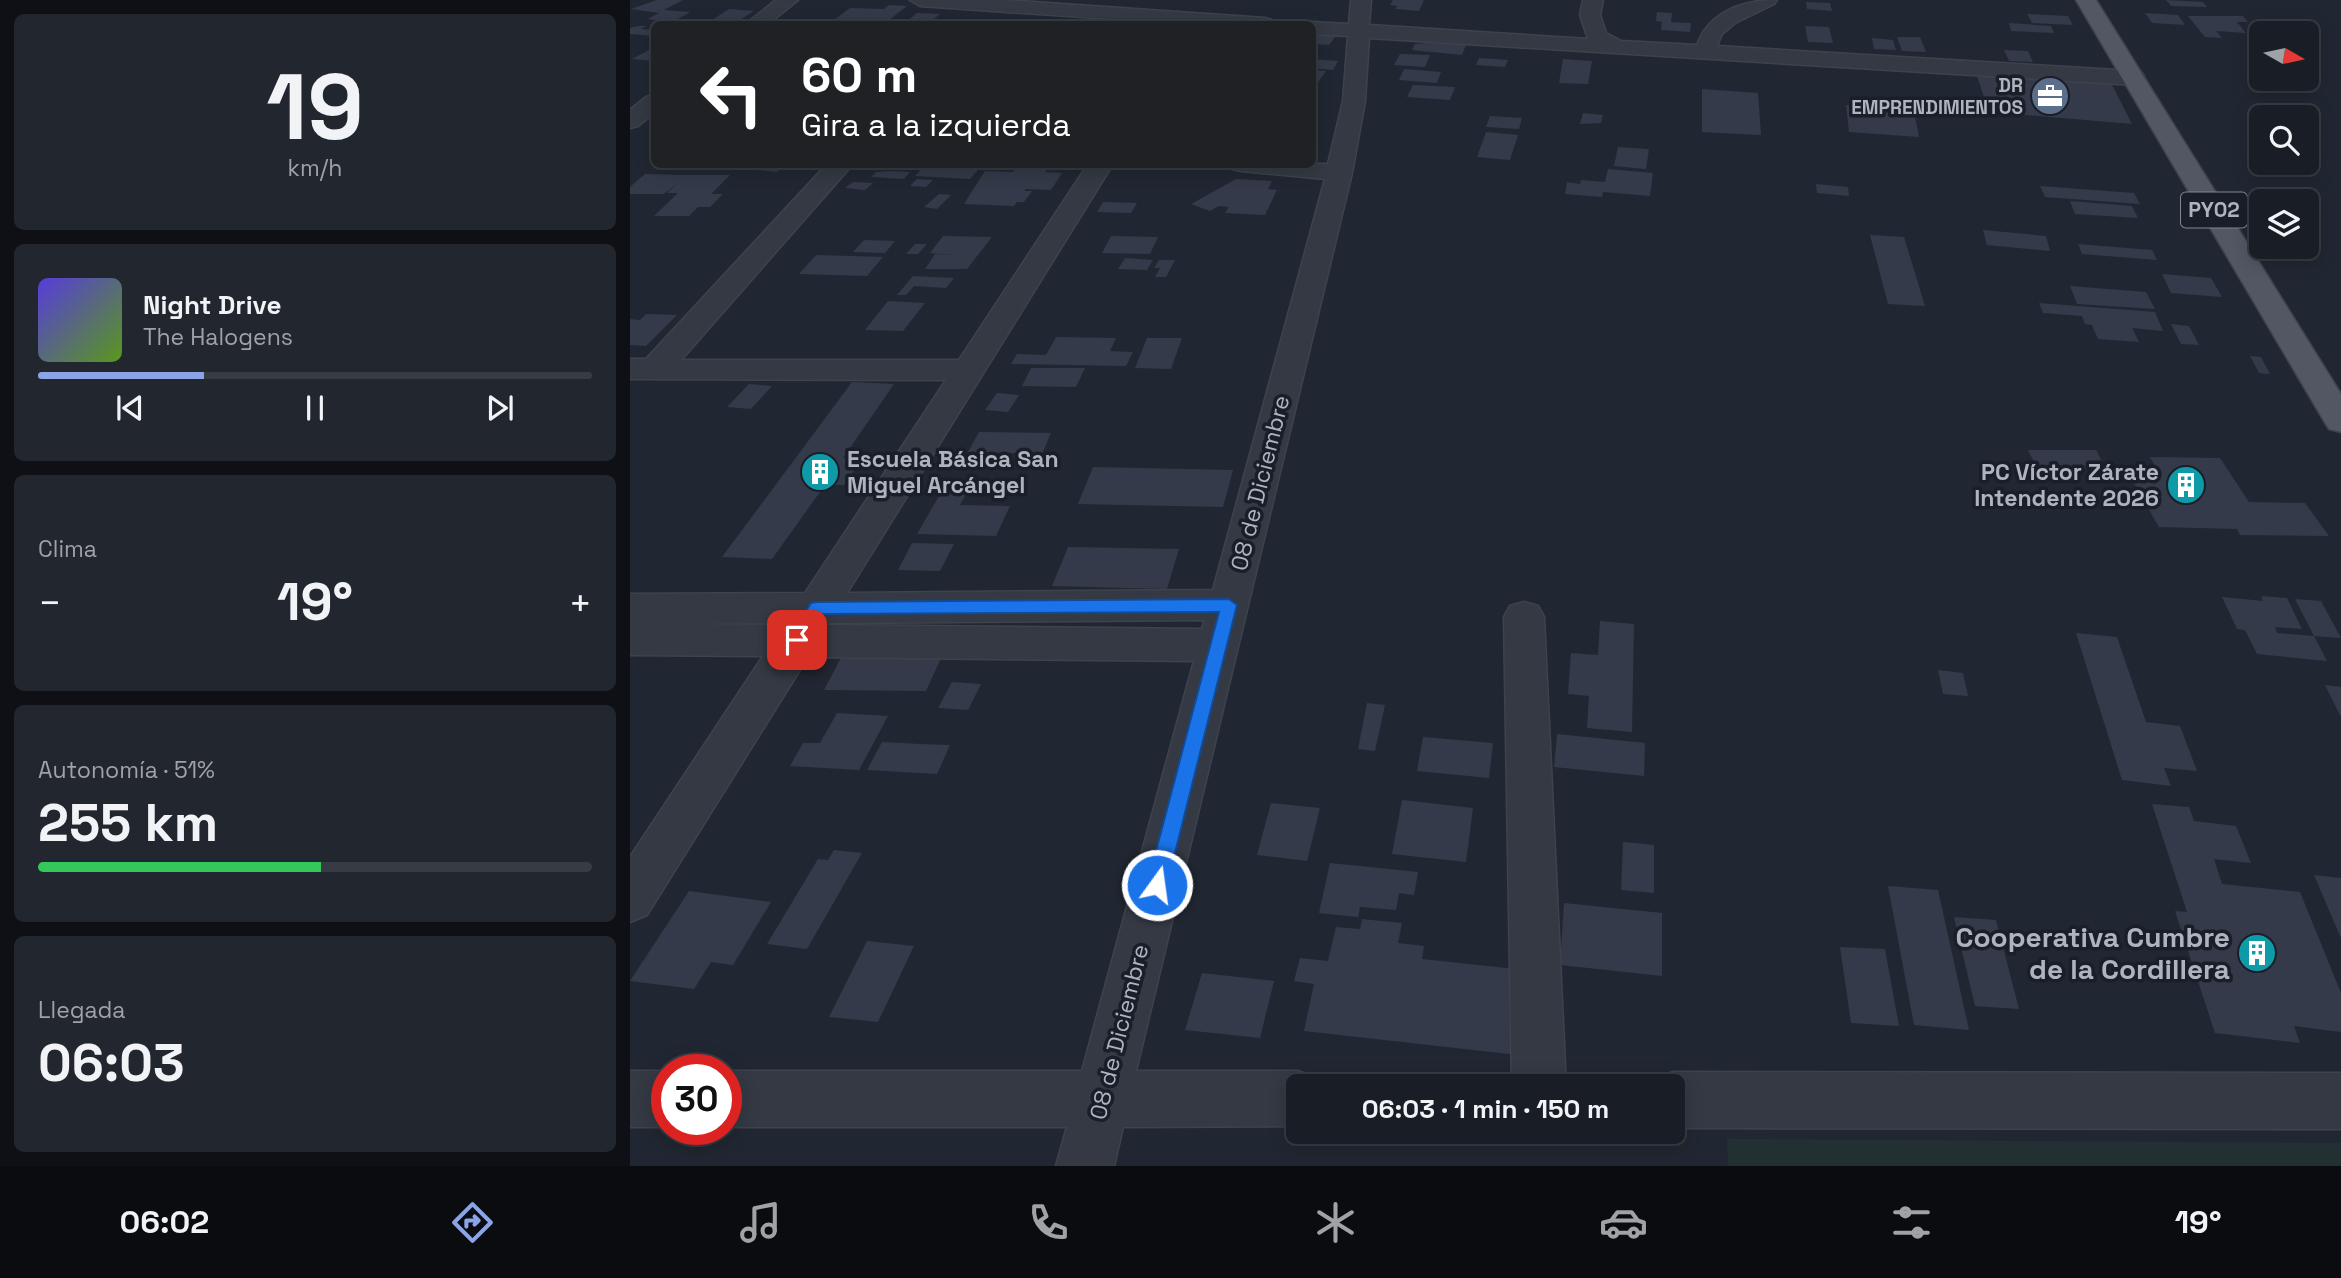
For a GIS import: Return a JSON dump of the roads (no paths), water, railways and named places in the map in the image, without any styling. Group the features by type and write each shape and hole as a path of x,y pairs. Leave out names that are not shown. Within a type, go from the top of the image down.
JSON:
{"main road":[{"name":"PY02","path":"2086,0 2341,421"}],"street":[{"path":"760,21 788,0"},
{"path":"920,0 1164,21"},
{"path":"1592,0 1590,15 1597,36 1616,46"},
{"path":"1705,52 1709,34 1725,20 1767,0"},
{"path":"966,21 980,5"},
{"path":"1316,27 1359,15 1616,46 2134,78"},
{"name":"08 de Diciembre","path":"1084,1166 1339,173 1354,101 1359,15"},
{"path":"637,120 651,106"},
{"path":"642,369 837,168"},
{"path":"630,899 1098,168"},
{"path":"1285,168 1339,173"},
{"path":"642,369 969,370"},
{"path":"630,639 807,624 1229,605"},
{"path":"630,608 807,624 1218,645"},
{"path":"1524,617 1539,1074"},
{"path":"630,1099 651,1099"},
{"path":"742,1099 1286,1099"},
{"path":"1685,1100 2341,1101"}],"place":[{"name":"DR EMPRENDIMIENTOS","path":"2050,96"},
{"name":"Escuela Básica San Miguel Arcángel","path":"820,472"},
{"name":"PC Víctor Zárate Intendente 2026","path":"2186,485"},
{"name":"Cooperativa Cumbre de la Cordillera","path":"2257,953"}]}
